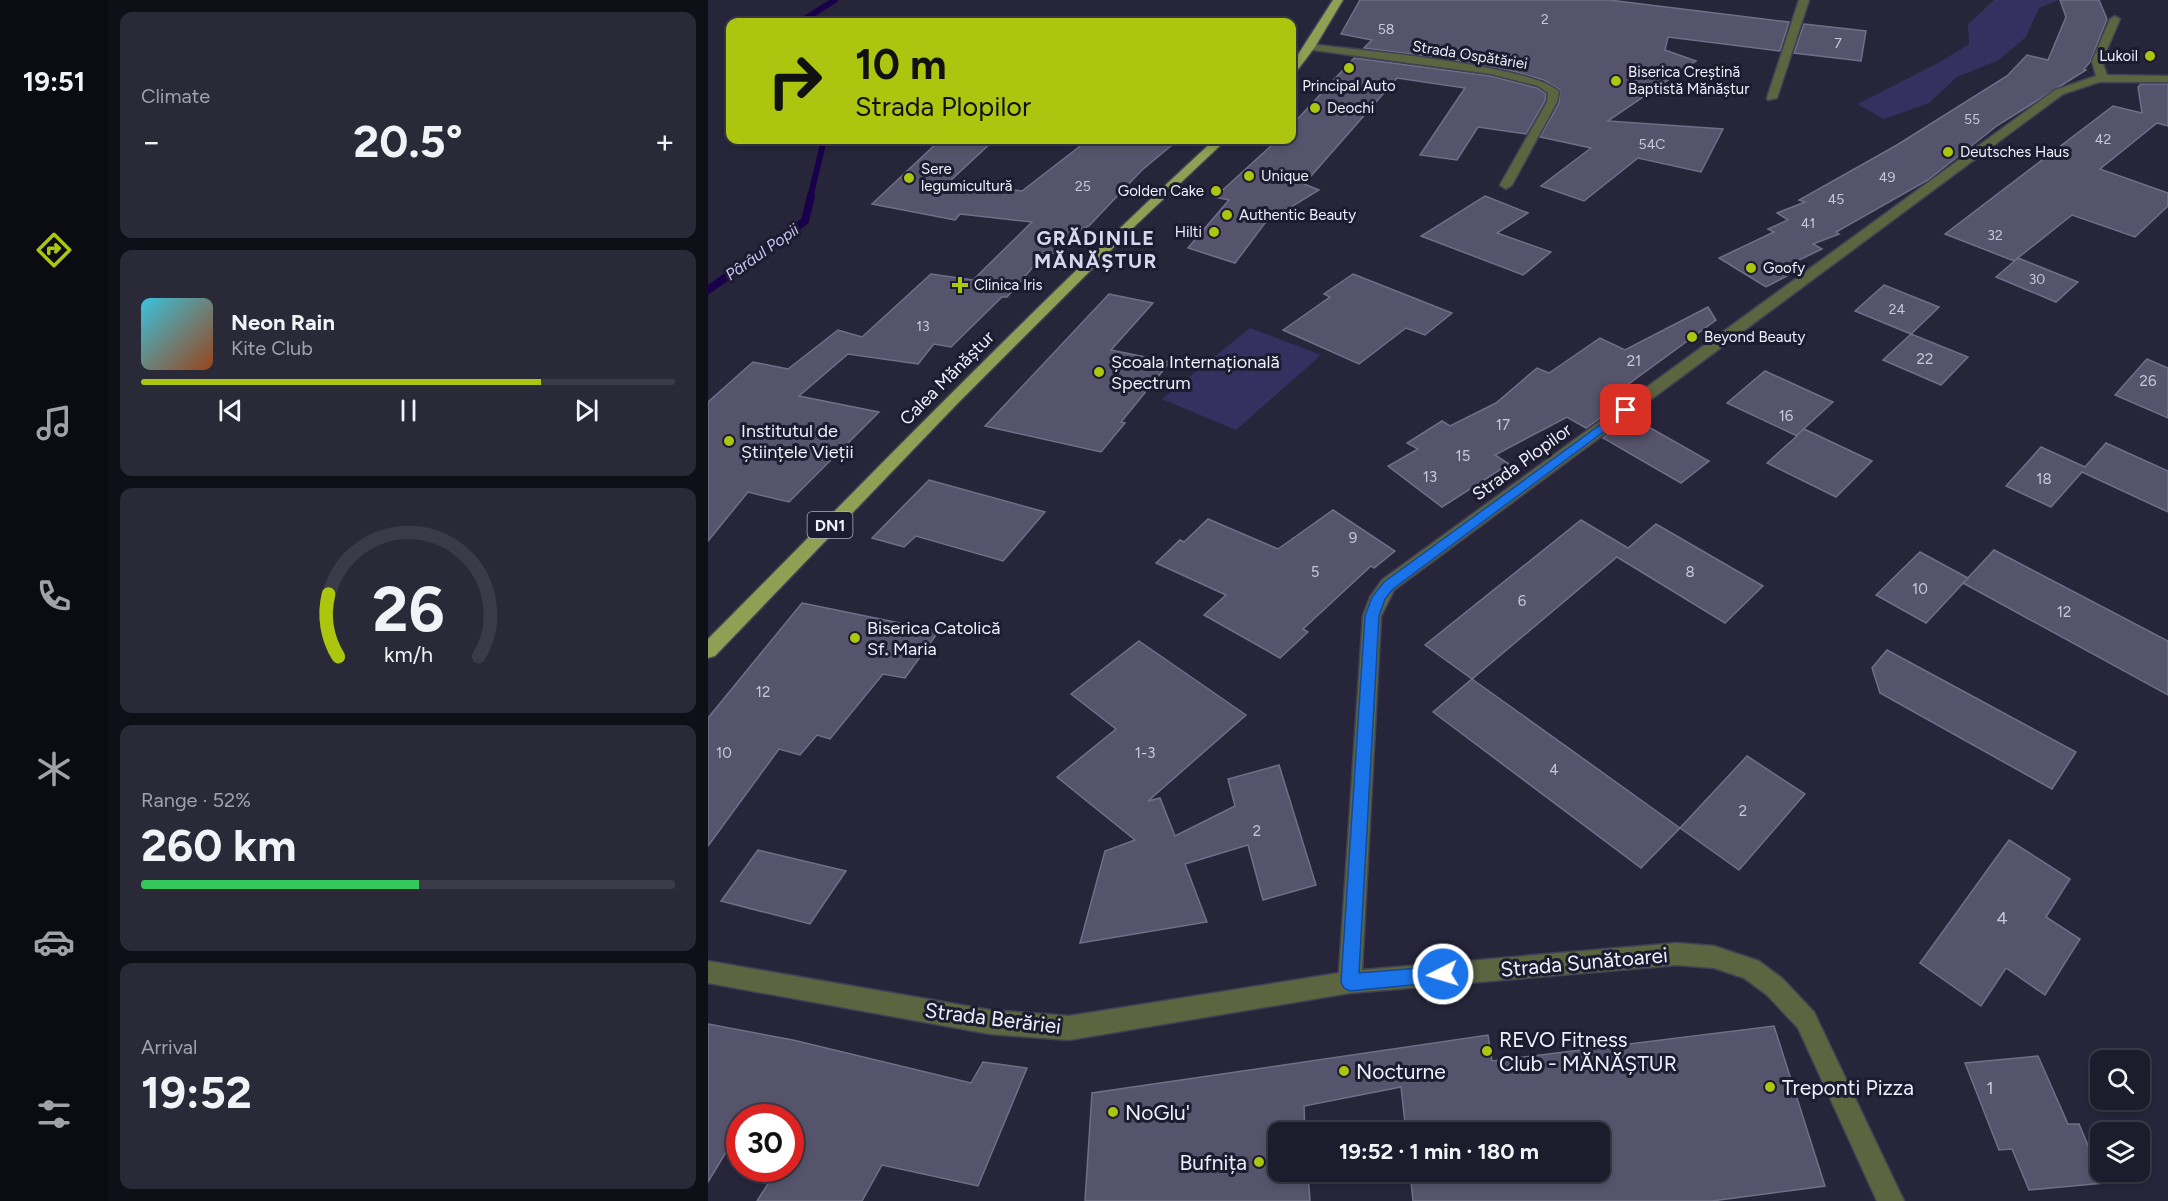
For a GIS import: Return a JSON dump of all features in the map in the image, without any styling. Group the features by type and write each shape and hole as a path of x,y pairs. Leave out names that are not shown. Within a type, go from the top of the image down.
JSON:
{"main road":[{"path":"1296,65 1338,0"},
{"name":"Calea Mănăștur","path":"708,651 954,399 1132,222 1216,144"}],"street":[{"path":"1772,98 1804,0"},
{"path":"2102,77 2097,61 2115,19"},
{"name":"Strada Ospătăriei","path":"1310,46 1491,71 1542,84 1554,92 1552,102 1506,185"},
{"name":"Strada Plopilor","path":"1350,982 1372,616 1379,597 1409,570 2059,92 2082,81 2102,77 2168,80"},
{"name":"Strada Sunătoarei","path":"1350,982 1677,954 1730,961 1751,969 1775,987 1806,1020 1891,1201"},
{"name":"Strada Berăriei","path":"708,972 990,1022 1069,1028 1350,982"}],"shaded area":[{"path":"1994,0 2058,0 2039,8 2026,37 1999,60 1957,77 1929,103 1884,119 1857,104 1940,62 1969,44 1968,24"},
{"path":"1250,328 1321,355 1236,430 1162,399"}],"building":[{"path":"1360,0 1609,0 1789,22 1780,51 1668,37 1665,50 1696,61 1608,121 1723,129 1701,172 1638,158 1584,201 1541,186 1591,148 1540,137 1559,103 1560,90 1544,80 1516,72 1442,58 1364,48 1372,40 1341,34"},
{"path":"2060,0 2099,0 2107,19 2090,62 2084,69 2086,70 1998,125 1928,180 1836,232 1839,234 1813,244 1822,249 1795,262 1804,267 1766,287 1719,258 1774,232 1768,229 1788,220 1777,213 1805,202 1799,200 1897,145 2007,76 2027,55 2048,60 2066,17"},
{"path":"1804,24 1866,31 1861,61 1794,53"},
{"path":"1354,58 1491,76 1537,88 1546,94 1545,101 1526,134 1478,127 1457,160 1420,155 1465,88 1397,78 1304,184 1319,190 1265,223 1235,263 1188,248 1229,200 1215,197 1274,144 1296,144 1296,121"},
{"path":"2141,84 2168,84 2168,126 2157,123 2100,169 2168,193 2168,206 2135,237 2072,215 2014,261 1945,234 2113,106 2142,113 2138,87"},
{"path":"936,144 990,144 949,182 1022,191 1083,144 1173,144 1142,170 1089,226 1071,234 1039,268 1033,267 1007,297 1002,297 951,347 934,344 918,364 848,354 799,396 879,412 789,502 748,492 708,541 708,402 753,362 788,369 838,330 862,337 931,274 973,280 1032,222 960,214 955,220 872,204"},
{"path":"1485,196 1528,213 1497,233 1551,252 1523,275 1421,236"},
{"path":"2018,258 2078,282 2056,302 1996,277"},
{"path":"1353,274 1452,313 1425,335 1406,328 1359,364 1283,330 1330,297 1324,294"},
{"path":"1884,285 1939,307 1911,334 1855,311"},
{"name":"Școala Internațională Spectrum","path":"1109,294 1153,303 1111,350 1170,362 1121,422 1125,423 1101,452 985,426"},
{"path":"1708,307 1716,320 1604,402 1614,408 1586,428 1567,417 1495,455 1509,464 1442,507 1388,466 1418,449 1407,443 1442,421 1450,426 1496,403 1537,368 1549,373 1600,338 1625,350"},
{"path":"1911,334 1968,357 1941,385 1883,360"},
{"path":"2147,359 2168,368 2168,418 2115,395"},
{"path":"1765,371 1833,402 1797,435 1804,429 1872,461 1836,497 1767,463 1797,436 1727,403"},
{"path":"1631,417 1709,461 1681,483 1603,438"},
{"path":"2106,443 2168,471 2168,512 2082,472 2051,507 2006,486 2041,447 2085,467"},
{"path":"929,480 1045,512 1003,561 916,536 904,547 872,538"},
{"path":"1333,510 1395,551 1374,568 1371,566 1303,629 1308,632 1280,658 1204,615 1226,595 1156,563 1180,540 1184,542 1208,519 1278,549"},
{"path":"1581,520 1628,548 1656,524 1763,586 1725,623 1617,557 1472,679 1425,645"},
{"path":"1994,550 2168,641 2168,695 1963,583"},
{"path":"1920,552 1968,578 1926,623 1876,595"},
{"path":"802,603 939,631 905,678 883,674 830,739 817,735 800,755 779,749 708,846 708,718"},
{"path":"1139,641 1246,715 1148,801 1160,798 1175,836 1235,806 1228,779 1279,765 1316,885 1263,900 1248,845 1185,864 1207,922 1080,943 1105,851 1135,840 1057,777 1116,729 1071,694"},
{"path":"1887,650 2076,752 2052,789 1880,693 1872,668"},
{"path":"1472,679 1680,828 1641,868 1433,712"},
{"path":"1747,756 1805,794 1739,870 1680,828"},
{"path":"2009,840 2070,879 2046,917 2080,939 2045,995 2006,968 1981,1006 1920,963"},
{"path":"758,850 846,871 810,924 721,901"},
{"path":"708,1024 793,1040 971,1083 983,1062 1027,1068 978,1186 882,1165 862,1201 757,1201 769,1182 804,1182 804,1104 726,1104 726,1152 708,1182"},
{"path":"1774,1026 1825,1186 1712,1201 1413,1201 1411,1182 1610,1182 1610,1122 1405,1122 1401,1087 1304,1106 1305,1122 1268,1122 1268,1182 1309,1182 1310,1201 1085,1201 1092,1093 1488,1035 1492,1061"},
{"path":"2038,1056 2068,1124 2079,1124 2090,1150 2090,1182 2104,1183 2029,1190 2012,1149 1999,1150 1965,1063"}],"waterway":[{"name":"Pârâul Popii","path":"806,18 835,0"},
{"name":"Pârâul Popii","path":"810,198 823,144"},
{"name":"Pârâul Popii","path":"708,290 805,221 811,196"}],"place":[{"name":"Lukoil","path":"2150,56"},
{"name":"Principal Auto","path":"1349,68"},
{"name":"Biserica Creștină Baptistă Mănăștur","path":"1616,81"},
{"name":"Deochi","path":"1315,108"},
{"name":"Deutsches Haus","path":"1948,152"},
{"name":"Unique","path":"1249,176"},
{"name":"Sere legumicultură","path":"909,178"},
{"name":"Golden Cake","path":"1216,191"},
{"name":"Authentic Beauty","path":"1227,215"},
{"name":"Hilti","path":"1214,232"},
{"name":"Goofy","path":"1751,268"},
{"name":"Clinica Iris","path":"960,285"},
{"name":"Beyond Beauty","path":"1692,337"},
{"name":"Școala Internațională Spectrum","path":"1099,372"},
{"name":"Institutul de Științele Vieții","path":"729,441"},
{"name":"Biserica Catolică Sf. Maria","path":"855,638"},
{"name":"REVO Fitness Club - MĂNĂȘTUR","path":"1487,1051"},
{"name":"Nocturne","path":"1344,1071"},
{"name":"Treponti Pizza","path":"1770,1087"},
{"name":"NoGlu'","path":"1113,1112"},
{"name":"Bufnița","path":"1259,1162"}],"district":[{"name":"GRĂDINILE MĂNĂȘTUR","path":"1096,250"}],"route":[{"path":"1443,974 1350,982 1372,616 1379,597 1388,585 1626,410"}]}
